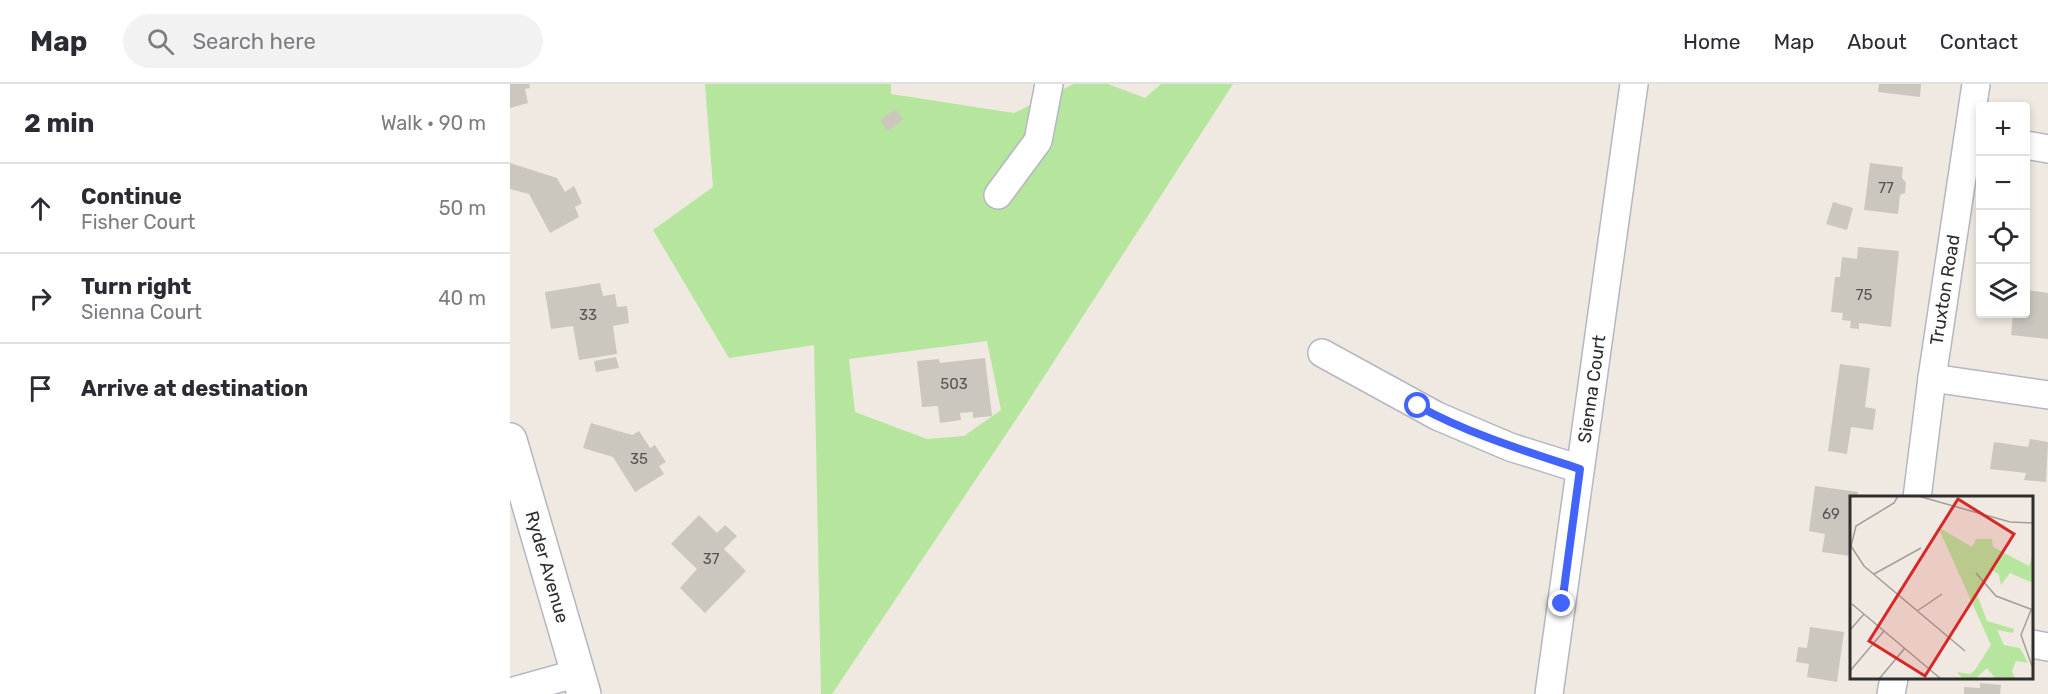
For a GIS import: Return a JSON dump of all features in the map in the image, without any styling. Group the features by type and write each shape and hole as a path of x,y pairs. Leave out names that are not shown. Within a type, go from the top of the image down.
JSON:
{"street":[{"path":"998,195 1038,141 1049,84"},
{"name":"Sienna Court","path":"1549,694 1634,84"},
{"name":"Truxton Road","path":"1917,496 1932,378 1974,138 1976,84"},
{"path":"2030,147 2048,149"},
{"path":"1322,353 1437,416 1510,447 1580,469"},
{"path":"1932,378 2048,394"},
{"name":"Ryder Avenue","path":"510,440 581,683"},
{"path":"2033,644 2048,647"},
{"path":"1891,694 1894,679"},
{"path":"510,692 581,683"}],"green space":[{"path":"705,84 891,84 891,94 1014,113 1074,84 1108,84 1145,98 1161,84 1233,84 1025,406 832,694 821,694 814,345 729,358 653,230 713,187","holes":["987,341 1001,410 964,436 927,439 855,412 849,359"]}],"building":[{"path":"510,84 529,84 530,88 525,89 528,103 510,108"},
{"path":"1879,84 1921,84 1920,97 1878,92"},
{"path":"896,109 903,120 887,131 880,120"},
{"path":"510,163 557,178 565,192 574,186 582,203 575,207 579,217 550,233 529,194 510,189"},
{"path":"1870,163 1903,167 1902,178 1906,183 1905,193 1900,195 1898,214 1864,210"},
{"path":"1833,202 1853,208 1847,230 1826,224"},
{"path":"1858,247 1899,251 1891,327 1859,323 1859,329 1850,328 1851,321 1842,320 1843,313 1831,312 1835,277 1840,277 1842,257 1857,259"},
{"path":"600,283 603,296 615,294 617,307 627,306 629,323 613,326 617,354 579,360 573,326 551,329 545,292"},
{"path":"2030,291 2048,293 2048,339 2011,335 2013,318 2030,318"},
{"path":"616,357 619,368 596,372 594,361"},
{"path":"985,358 992,416 973,418 973,412 960,413 961,420 940,423 938,406 922,407 917,361 939,359 940,363"},
{"path":"1840,364 1870,368 1865,407 1876,409 1873,430 1851,427 1847,454 1828,451"},
{"path":"591,423 632,435 639,431 650,448 655,445 666,462 659,466 664,474 635,492 613,457 583,448"},
{"path":"2030,439 2048,442 2046,482 2024,480 2026,473 1990,469 1994,442 2028,447"},
{"path":"1815,486 1858,492 1857,496 1850,496 1850,556 1822,552 1825,534 1809,531"},
{"path":"699,515 717,533 725,525 737,536 724,549 746,571 705,613 680,588 697,569 671,544"},
{"path":"1810,627 1844,632 1837,682 1807,677 1809,664 1796,662 1798,647 1807,648"},
{"path":"1980,683 2001,685 2000,694 1964,694 1964,687 1980,688"}],"route":[{"path":"1418,406 1510,447 1580,469 1562,604"}]}
